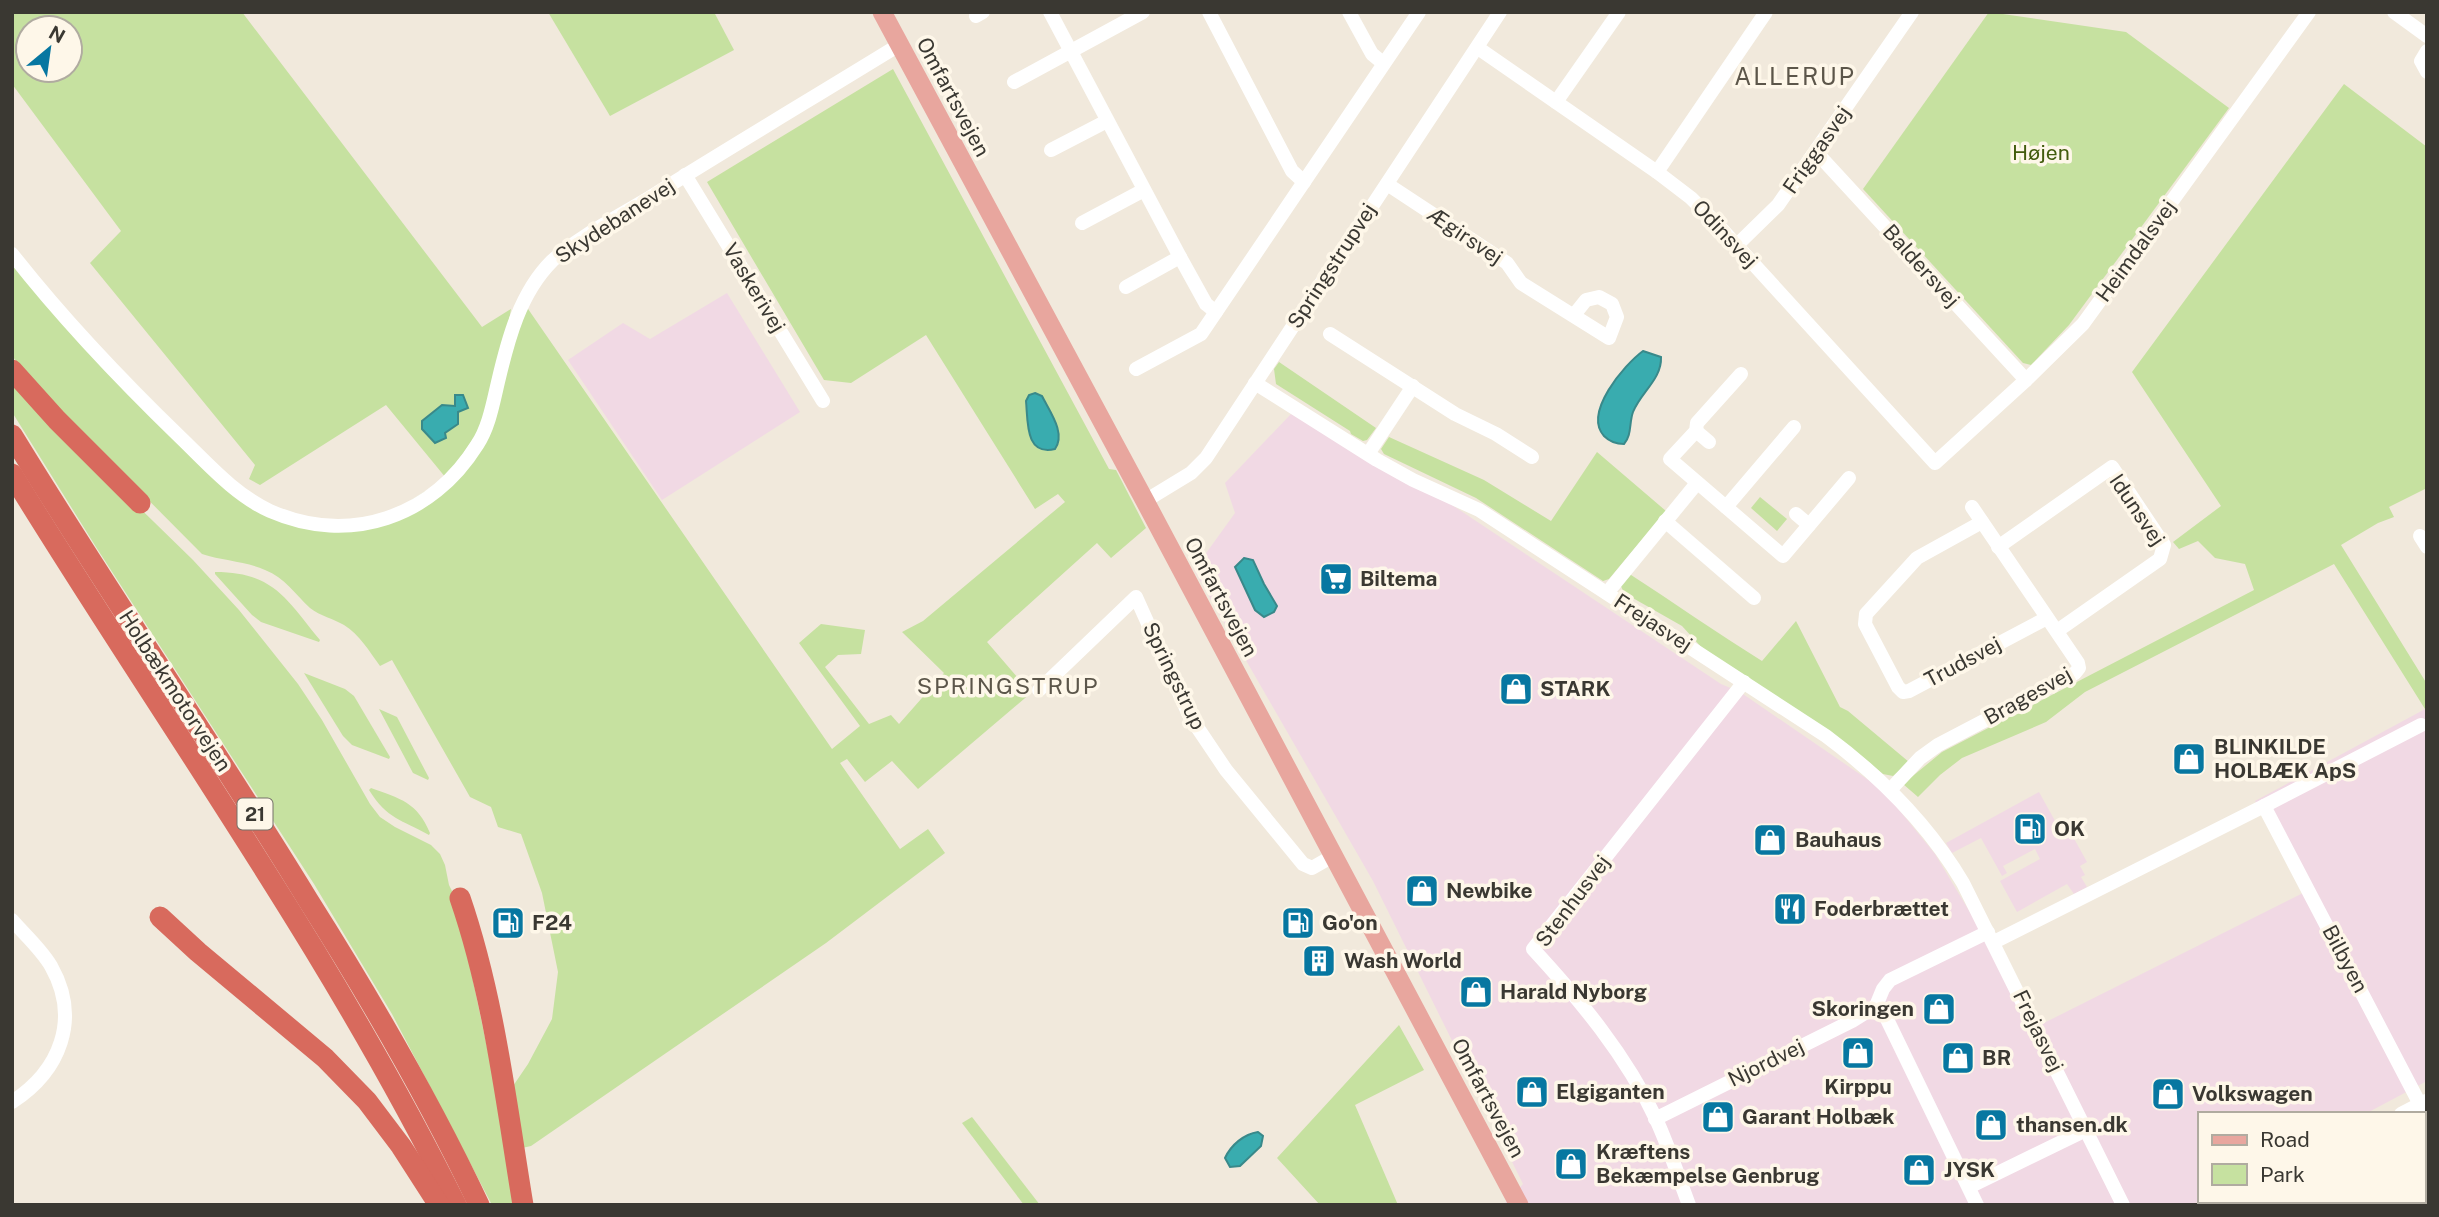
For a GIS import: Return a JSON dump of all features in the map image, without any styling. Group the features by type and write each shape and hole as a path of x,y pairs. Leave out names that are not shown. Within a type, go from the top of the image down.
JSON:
{"highway":[{"path":"12,370 57,420 140,503"},
{"name":"Holbækmotorvejen","path":"12,435 263,826 343,956 426,1101 479,1205"},
{"name":"Holbækmotorvejen","path":"12,474 320,957 390,1078 456,1205"},
{"path":"460,898 474,937 488,998 523,1205"},
{"path":"160,916 198,952 316,1050 367,1101 401,1146 439,1205"}],"main road":[{"name":"Omfartsvejen","path":"882,12 1519,1205"}],"street":[{"path":"1050,12 1206,304 1216,312"},
{"path":"1014,82 1143,12"},
{"path":"1209,12 1292,171 1304,182"},
{"path":"1349,12 1372,54 1383,63"},
{"path":"1136,369 1201,334 1419,12"},
{"name":"Springstrupvej","path":"1145,501 1182,479 1200,464 1500,12"},
{"path":"1556,102 1619,12"},
{"path":"1657,172 1766,12"},
{"name":"Friggasvej","path":"1737,246 1772,213 1912,12"},
{"name":"Heimdalsvej","path":"1934,463 2083,324 2309,12"},
{"path":"2394,12 2427,37"},
{"name":"Skydebanevej","path":"12,254 112,369 244,496 271,511 303,522 361,525 400,514 422,503 456,474 468,459 486,429 518,314 531,287 554,259 685,175 899,45"},
{"name":"Odinsvej","path":"1478,48 1657,172 1699,205 1934,463"},
{"path":"2427,51 2421,61 2427,72"},
{"path":"1051,150 1107,121"},
{"name":"Baldersvej","path":"1816,152 2026,380"},
{"name":"Vaskerivej","path":"685,175 823,401"},
{"name":"Ægirsvej","path":"1387,184 1507,263 1521,283 1574,315"},
{"path":"1082,223 1144,190"},
{"path":"1126,287 1180,257"},
{"path":"1330,334 1455,414 1496,434 1532,457"},
{"path":"1741,374 1697,423 1696,430 1670,459 1783,555 1849,478"},
{"name":"Frejasvej","path":"1255,383 1413,480 1467,503 1826,736 1891,789 1943,852 1963,883 2123,1205"},
{"path":"1368,454 1413,386"},
{"path":"1726,507 1794,427"},
{"path":"1696,430 1709,442"},
{"name":"Idunsvej","path":"1998,547 2112,467 2164,545 2164,553 2160,559 2057,631"},
{"path":"1607,593 1697,483"},
{"name":"Bragesvej","path":"1891,789 1920,758 1938,745 2075,673 2079,668 2057,631 1972,507"},
{"path":"1796,514 1809,525"},
{"path":"1665,521 1754,598"},
{"name":"Trudsvej","path":"1982,522 1917,558 1866,614 1865,624 1898,687 1903,692 1909,691 2048,618"},
{"name":"Springstrup","path":"1039,690 1136,597 1184,705 1226,769 1303,864 1312,868 1333,856"},
{"name":"Stenhusvej","path":"1689,1205 1656,1119 1595,1021 1573,992 1533,949 1744,682"},
{"path":"1977,1205 1883,1011 1875,1006 1890,980 1991,937 2264,806 2421,725"},
{"name":"Bilbyen","path":"2264,806 2424,1108"},
{"path":"12,920 49,963 62,991 65,1005 64,1028 59,1049 43,1077 12,1102"},
{"name":"Njordvej","path":"1656,1119 1852,1021 1875,1006"},
{"path":"1969,1187 2087,1130"}],"shaded area":[{"path":"727,293 800,412 662,500 568,360 623,323 650,339"},
{"path":"1291,414 1452,505 1721,684 1740,692 1883,790 1935,854 1986,939 2030,1030 2303,893 2255,801 2427,708 2427,1081 2369,1112 2198,1112 2198,1202 2192,1205 1503,1205 1523,1184 1373,881 1194,570 1235,513 1225,483"},
{"path":"2039,792 2064,837 2071,833 2087,862 2080,866 2085,875 2081,877 2087,887 2074,894 2067,884 2017,912 2000,881 2040,859 2035,849 2003,866 2007,873 2002,876 1981,838 1952,853 1946,843"}],"green space":[{"path":"12,12 242,12 482,327 511,309 485,422 446,478 386,405 260,485 249,479 255,465 90,263 121,231 12,84"},
{"path":"548,12 714,12 734,50 610,116"},
{"name":"Højen","path":"1989,12 2126,32 2229,108 2069,325 2031,365 2023,363 1863,189"},
{"path":"893,69 1109,469 1116,470 1146,528 1111,558 1097,543 987,642 1031,693 918,789 892,761 865,782 847,759 840,763 900,849 928,829 945,853 826,943 531,1146 522,1148 513,1086 552,1019 558,972 542,893 521,834 498,827 491,807 470,797 392,660 380,666 350,629 310,608 272,573 202,554 55,406 12,356 12,259 262,511 371,526 471,462 526,306 832,749 860,726 799,643 821,624 865,630 861,654 838,655 825,667 869,724 891,715 899,724 944,673 902,632 923,621 1065,502 1058,494 1035,509 926,335 851,383 824,380 707,182"},
{"path":"2344,84 2427,147 2427,488 2389,507 2394,517 2378,523 2341,545 2427,684 2427,708 2425,709 2334,564 2085,692 2046,722 1962,758 1918,797 1903,784 1942,752 2254,590 2245,564 2215,558 2198,541 2179,549 2173,542 2221,506 2132,372"},
{"path":"1279,362 1376,428 1367,440 1363,441 1351,434 1276,384 1274,369"},
{"path":"12,377 75,445 193,560 239,610 298,684 380,817 431,845 440,854 456,899 520,1205 492,1205 392,1014 314,884 12,412"},
{"path":"1389,437 1484,480 1551,521 1597,452 1666,511 1609,579 1603,581 1476,498 1384,454 1381,449"},
{"path":"1760,497 1787,519 1777,531 1751,508"},
{"path":"215,572 252,577 277,591 319,642 261,622"},
{"path":"1628,573 1762,661 1796,621 1840,707 1909,762 1893,776 1883,774 1844,742 1704,650 1682,626 1624,593 1620,584"},
{"path":"304,673 345,689 354,696 389,759 352,745 343,736"},
{"path":"379,709 397,717 428,780 413,773"},
{"path":"371,788 414,808 425,823 429,835 389,813 376,800 369,790"},
{"path":"1399,1025 1424,1070 1355,1105 1398,1205 1320,1205 1277,1158"},
{"path":"972,1117 1040,1205 1024,1205 962,1123"}],"water":[{"path":"1643,351 1661,357 1658,372 1633,412 1627,440 1624,444 1616,443 1604,436 1599,426 1602,403 1617,378"},
{"path":"1035,393 1042,396 1056,422 1059,436 1055,449 1045,450 1038,447 1030,436 1026,401 1029,395"},
{"path":"455,395 463,395 468,408 458,412 458,424 445,433 446,438 435,443 422,429 422,421 442,405 455,406"},
{"path":"1244,558 1253,560 1277,606 1274,612 1264,617 1255,610 1235,567"},
{"path":"1258,1132 1263,1136 1261,1146 1240,1166 1230,1167 1225,1158 1231,1149 1238,1141"}],"place":[{"name":"Biltema","path":"1336,579"},
{"name":"STARK","path":"1516,689"},
{"name":"BLINKILDE HOLBÆK ApS","path":"2189,759"},
{"name":"OK","path":"2030,829"},
{"name":"Bauhaus","path":"1770,840"},
{"name":"Newbike","path":"1422,891"},
{"name":"Foderbrættet","path":"1790,909"},
{"name":"F24","path":"508,923"},
{"name":"Go'on","path":"1298,923"},
{"name":"Wash World","path":"1319,961"},
{"name":"Harald Nyborg","path":"1476,992"},
{"name":"Skoringen","path":"1939,1009"},
{"name":"Kirppu","path":"1858,1053"},
{"name":"BR","path":"1958,1058"},
{"name":"Elgiganten","path":"1532,1092"},
{"name":"Volkswagen","path":"2168,1094"},
{"name":"Garant Holbæk","path":"1718,1117"},
{"name":"thansen.dk","path":"1991,1125"},
{"name":"Kræftens Bekæmpelse Genbrug","path":"1571,1164"},
{"name":"JYSK","path":"1919,1170"}],"district":[{"name":"ALLERUP","path":"1795,77"},
{"name":"SPRINGSTRUP","path":"1008,686"}]}
